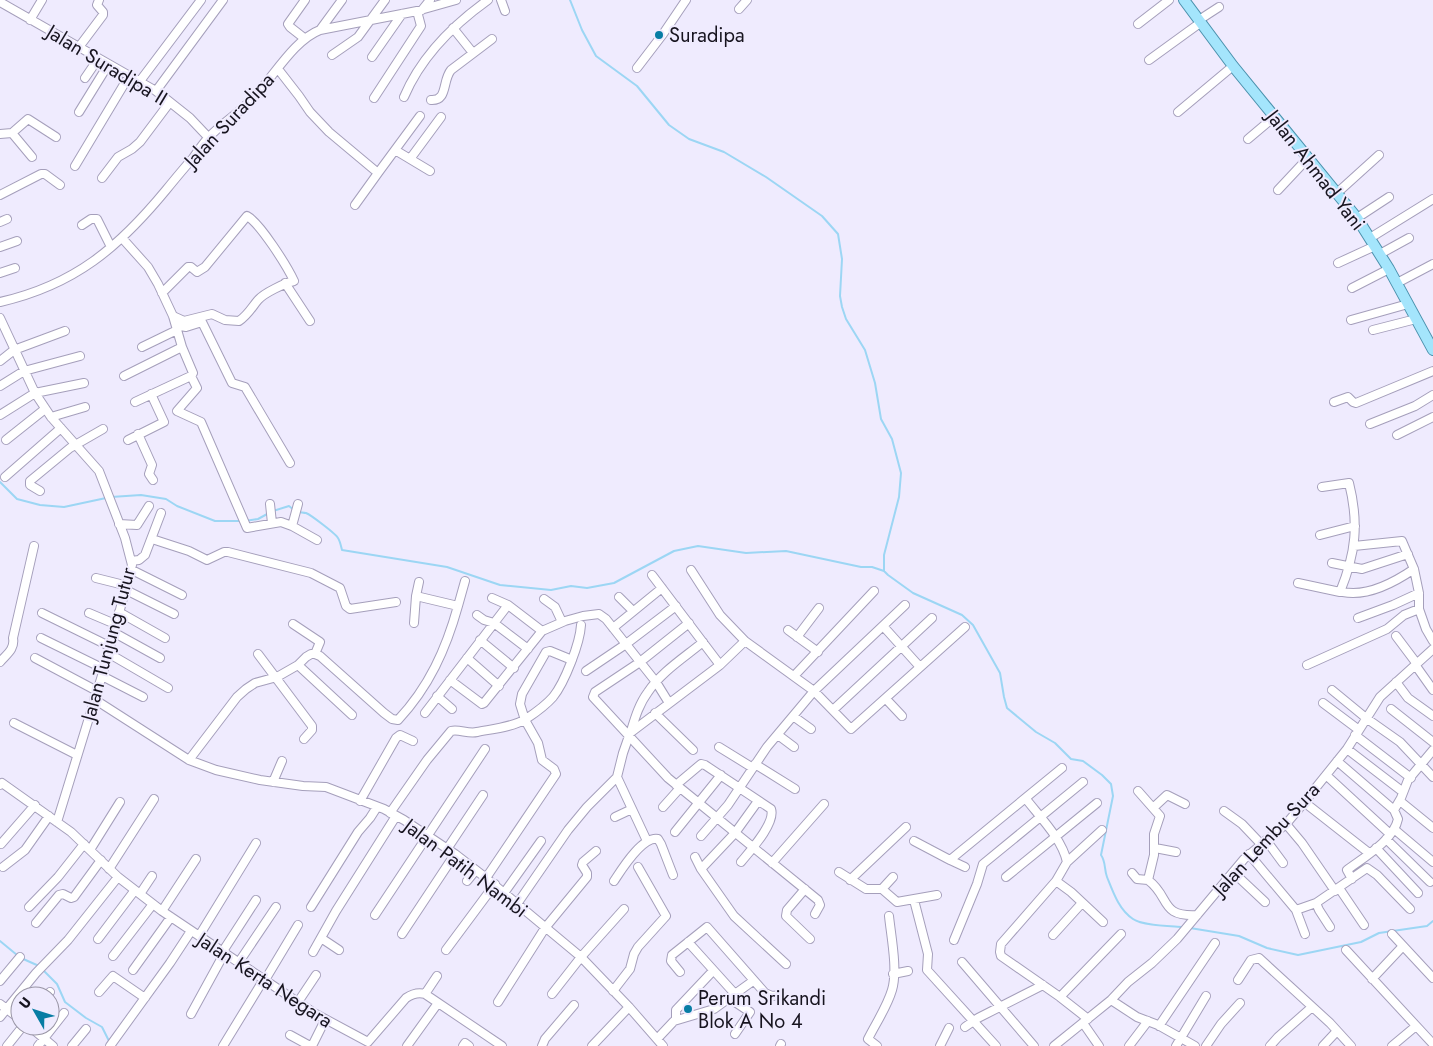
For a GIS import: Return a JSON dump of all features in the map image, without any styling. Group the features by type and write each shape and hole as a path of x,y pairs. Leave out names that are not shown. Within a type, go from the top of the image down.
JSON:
{"main road":[{"name":"Jalan Ahmad Yani","path":"1184,0 1233,66 1357,218 1389,269 1431,343"}],"street":[{"path":"30,20 42,0"},
{"path":"79,47 103,15 103,12 97,5 98,0"},
{"path":"140,81 201,0"},
{"path":"156,90 223,0"},
{"path":"304,38 288,24 305,0"},
{"path":"320,30 342,0"},
{"path":"332,55 354,41 385,0"},
{"path":"374,98 421,26 419,10 430,0"},
{"name":"Jalan Suradipa","path":"0,302 68,278 92,263 122,238 154,205 208,137 243,108 304,38 320,30 402,14 456,0"},
{"path":"404,97 427,58 453,28 488,0"},
{"path":"501,0 505,11"},
{"path":"637,68 686,0"},
{"path":"739,10 746,0"},
{"path":"1138,24 1168,0"},
{"name":"Jalan Suradipa II","path":"0,2 108,65 156,90 190,118 208,137"},
{"path":"1149,60 1218,7"},
{"path":"372,57 402,14"},
{"path":"453,28 473,53"},
{"path":"431,100 439,99 443,96 446,76 451,70 492,39"},
{"path":"85,78 98,59"},
{"path":"79,112 108,65"},
{"path":"1178,112 1233,66"},
{"path":"278,69 310,112 329,132 378,173"},
{"path":"75,166 129,76"},
{"path":"102,178 118,156 132,149 140,142 170,102"},
{"path":"355,205 420,116"},
{"path":"410,159 441,117"},
{"path":"1248,139 1274,117"},
{"path":"0,134 12,133 28,119 56,137"},
{"path":"12,133 32,157"},
{"path":"395,150 430,171"},
{"path":"1337,194 1380,155"},
{"path":"1278,190 1308,158"},
{"path":"0,195 41,174 46,174 60,185"},
{"path":"1357,218 1389,197"},
{"path":"1375,246 1433,199"},
{"path":"162,293 188,267 197,272 204,267 246,216 257,226 290,272 294,281 285,283 262,296 239,321 225,320 212,314 184,321 173,316"},
{"path":"82,225 91,219 97,219 111,247"},
{"path":"122,238 148,267 162,293 173,316 182,347 193,372 191,376 197,388 177,411 201,422 247,528 281,522 317,540"},
{"path":"1338,263 1375,246 1408,238"},
{"path":"0,247 17,241"},
{"path":"1397,283 1433,264"},
{"path":"0,273 15,268"},
{"path":"1352,288 1389,269"},
{"path":"285,283 310,321"},
{"path":"1351,320 1408,304"},
{"name":"Jalan Tunjung Tutur","path":"0,318 35,394 51,417 99,472 104,481 131,561 132,570 115,631 57,822"},
{"path":"1373,330 1416,319"},
{"path":"142,347 176,328 202,322 232,383 245,387 290,463"},
{"path":"0,361 14,350 65,331"},
{"path":"124,376 182,347"},
{"path":"0,386 24,371 80,356"},
{"path":"1334,402 1348,397 1352,402 1356,403 1433,371"},
{"path":"135,402 191,376"},
{"path":"0,415 35,394 84,383"},
{"path":"128,440 164,422 151,394"},
{"path":"1370,424 1415,406 1433,395"},
{"path":"51,417 85,407"},
{"path":"6,440 46,409"},
{"path":"1397,435 1433,417"},
{"path":"5,477 61,428"},
{"path":"40,491 30,485 30,481 75,445 103,429"},
{"path":"138,434 152,465 149,474 153,480"},
{"path":"1298,583 1340,592 1350,568 1354,546 1355,512 1349,483 1322,487"},
{"path":"270,504 272,523"},
{"path":"292,526 298,504"},
{"path":"120,524 137,526 149,506"},
{"path":"131,561 142,558 161,513"},
{"path":"1320,535 1355,526"},
{"path":"152,538 189,551 202,559 210,559 224,552 314,574 340,588 346,606 350,609 396,602"},
{"path":"1354,546 1401,540 1414,569 1419,593 1419,609 1426,629 1433,641"},
{"path":"0,662 12,649 34,546"},
{"path":"1332,563 1362,569 1408,554"},
{"path":"1343,592 1357,593 1372,590 1414,569"},
{"path":"132,570 182,596"},
{"path":"691,570 720,615 745,641 814,691 851,729 965,627"},
{"path":"652,574 720,665"},
{"path":"96,578 120,584"},
{"path":"414,623 419,582"},
{"path":"189,760 237,697 246,689 259,682 277,678 298,665 306,656 315,654 384,713 396,720 418,696 433,673 451,629 465,582"},
{"path":"613,628 662,588"},
{"path":"126,590 174,614"},
{"path":"794,676 874,591"},
{"path":"1358,618 1419,593"},
{"path":"416,596 458,606"},
{"path":"620,597 632,611"},
{"path":"492,598 508,605 542,630"},
{"path":"544,599 555,607 562,622"},
{"path":"425,713 508,605"},
{"path":"701,836 740,789 754,766 814,691 905,605"},
{"path":"586,671 626,644 676,606"},
{"path":"797,637 819,608"},
{"path":"1307,665 1387,629 1404,615 1419,609"},
{"path":"119,612 165,638"},
{"path":"42,613 108,649 168,688"},
{"path":"89,613 160,658"},
{"path":"450,680 482,704 514,668 542,630 583,616 599,614 603,616 656,682 669,703"},
{"path":"477,615 484,620 494,623 528,649"},
{"path":"833,710 932,618"},
{"path":"689,623 640,662 595,692 594,699 630,734 663,774 821,904 816,914"},
{"path":"293,624 320,642 315,654"},
{"path":"313,952 393,814 427,760 451,731 471,733 525,720 553,696 572,660 579,639 580,625"},
{"path":"883,626 920,667"},
{"path":"788,630 818,652"},
{"path":"1396,636 1433,690"},
{"path":"41,638 144,698"},
{"path":"480,640 514,668"},
{"path":"630,734 720,665 745,641"},
{"path":"517,904 568,830 587,807 617,777 622,753 639,707 656,682 703,642"},
{"path":"486,878 556,774 554,769 542,760 538,743 525,720 520,704 521,698 546,652 550,651 572,660"},
{"name":"Jalan Lembu Sura","path":"1054,1046 1111,1000 1128,982 1152,963 1177,939 1249,854 1286,824 1347,749 1380,697 1433,651"},
{"path":"258,654 312,726 312,730 304,738"},
{"path":"35,658 97,691"},
{"path":"466,658 499,686"},
{"path":"298,665 352,714"},
{"path":"1396,682 1408,698 1433,716"},
{"path":"1332,690 1366,718 1400,742 1433,776"},
{"path":"437,696 452,709"},
{"path":"886,698 902,716"},
{"name":"Jalan Patih Nambi","path":"94,700 189,760 216,770 273,782 303,786 323,786 393,814 455,854 495,884 581,957 614,990 663,1046"},
{"path":"1323,703 1410,778"},
{"path":"1391,709 1433,742"},
{"path":"655,713 693,750"},
{"path":"793,716 811,729"},
{"path":"14,723 77,755"},
{"path":"360,801 396,738 400,735 413,741"},
{"path":"778,735 794,747"},
{"path":"719,747 795,790"},
{"path":"375,915 426,836 486,749"},
{"path":"1347,749 1404,792"},
{"path":"1394,810 1404,792 1406,783 1433,750"},
{"path":"273,782 282,761"},
{"path":"1337,761 1394,810 1398,819 1390,834 1376,848 1347,870 1352,879"},
{"path":"663,807 678,786 701,764 705,764 770,809 772,814 763,834 741,862"},
{"path":"950,860 1062,768"},
{"path":"1326,775 1390,834 1430,882"},
{"path":"675,832 721,776"},
{"path":"617,777 647,841"},
{"path":"954,940 977,884 981,866 1083,782"},
{"name":"Jalan Kerta Negara","path":"1,783 57,822 84,844 118,877 152,904 325,1020 367,1044 406,998 415,993 426,993"},
{"path":"1138,791 1160,816 1154,834 1154,848 1148,880"},
{"path":"1153,808 1167,795 1185,804"},
{"path":"447,849 483,796"},
{"path":"110,869 154,799"},
{"path":"1026,799 1055,837 1067,862"},
{"path":"702,869 735,832 758,801"},
{"path":"90,850 120,802"},
{"path":"1304,802 1369,853"},
{"path":"1400,802 1433,828"},
{"path":"1006,877 1097,803"},
{"path":"772,863 824,804"},
{"path":"1,844 35,805"},
{"path":"311,907 358,832 378,807"},
{"path":"615,817 632,809"},
{"path":"1224,811 1264,842 1283,863"},
{"path":"3,867 25,850 49,816"},
{"path":"1286,824 1364,925"},
{"path":"850,880 906,827"},
{"path":"1099,1046 1086,1021 1060,997 1002,956 1000,948 1056,881 1067,862 1102,830"},
{"path":"1390,834 1433,862"},
{"path":"614,881 631,857 647,841 655,838 658,839 673,875"},
{"path":"504,893 541,841"},
{"path":"914,841 966,867"},
{"path":"29,907 58,877 84,844"},
{"path":"199,936 256,844"},
{"path":"1154,848 1176,852"},
{"path":"1376,848 1418,893"},
{"path":"498,1002 545,928 587,877 588,873 582,865 583,862 596,851"},
{"path":"402,934 455,854"},
{"path":"1249,854 1296,910 1304,934"},
{"path":"695,857 734,916 786,964"},
{"path":"162,911 196,858"},
{"path":"36,924 59,895 63,894 71,898 74,897 101,860"},
{"path":"614,990 629,972 638,947 666,916 638,867"},
{"path":"1296,910 1316,903 1367,868 1410,909"},
{"path":"467,881 476,870"},
{"path":"839,872 866,889 882,889 897,902 937,895"},
{"path":"1233,872 1265,902"},
{"path":"1132,873 1137,879 1148,880 1157,887 1165,903 1174,912 1182,916 1195,917"},
{"path":"98,939 152,876"},
{"path":"0,1017 3,1006 68,940 118,877"},
{"path":"882,889 893,877"},
{"path":"1056,881 1103,922"},
{"path":"446,950 495,884"},
{"path":"1398,897 1410,884"},
{"path":"805,889 787,910 786,915 788,920 810,939"},
{"path":"191,1014 224,951 256,900"},
{"path":"914,900 928,954 926,970 996,1046"},
{"path":"1053,935 1082,903"},
{"path":"1316,903 1330,926"},
{"path":"113,956 152,904"},
{"path":"240,962 276,907"},
{"path":"552,994 581,957 624,909"},
{"path":"877,1046 868,1039 891,993 894,974 889,916"},
{"path":"133,970 171,917"},
{"path":"223,1046 298,926"},
{"path":"680,972 671,961 671,958 704,927 709,927 753,981 768,996 781,995"},
{"path":"111,1043 145,998 191,931"},
{"path":"1060,997 1121,934"},
{"path":"1392,934 1433,978"},
{"path":"321,938 340,950"},
{"path":"688,942 732,996 750,1012 735,1034"},
{"path":"1159,1026 1215,943"},
{"path":"1372,978 1404,946"},
{"path":"1346,950 1433,1044"},
{"path":"0,981 20,957"},
{"path":"1238,980 1251,960 1258,958 1312,1007 1351,1046"},
{"path":"962,962 1034,1046"},
{"path":"894,974 908,972"},
{"path":"676,1020 676,1010 710,974"},
{"path":"298,1002 316,975"},
{"path":"99,992 113,976 145,998"},
{"path":"438,976 426,993 502,1046"},
{"path":"657,1038 676,1020 714,1009 753,981"},
{"path":"965,1027 1043,984"},
{"path":"1176,1046 1206,996"},
{"path":"1111,1000 1137,1017 1159,1026 1195,1046"},
{"path":"407,1046 438,1002"},
{"path":"1206,1046 1221,1024 1240,1003"},
{"path":"542,1046 545,1039 574,1005"},
{"path":"592,1046 629,1007"},
{"path":"1270,1046 1312,1007"},
{"path":"38,1046 64,1013"},
{"path":"290,1035 311,1046 325,1020"},
{"path":"1129,1046 1148,1022"},
{"path":"1392,1046 1416,1026"},
{"path":"940,1046 949,1028"},
{"path":"72,1046 86,1029"},
{"path":"1323,1046 1337,1031"},
{"path":"7,1046 15,1036"},
{"path":"41,1036 53,1046"},
{"path":"463,1046 466,1043 469,1046"}],"waterway":[{"path":"570,0 582,30 596,56 637,86 669,125 689,139 724,152 766,177 822,216 838,234 842,259 840,296 842,307 846,319 865,350 875,383 881,419 892,439 901,473 899,497 884,555 884,571 913,593 962,615 973,625 1000,673 1007,708 1036,732 1055,743 1071,759 1083,761 1111,784 1113,796 1101,855 1104,860 1107,877 1117,900 1124,911 1133,919 1143,923 1183,927"},
{"path":"0,482 17,499 40,505 64,507 106,498"},
{"path":"111,497 141,495 166,499 177,506 215,521 241,521"},
{"path":"273,511 289,506 294,510"},
{"path":"298,512 309,514 333,533 339,539 342,550 447,567 500,585 551,590 571,586 587,588 614,583 674,551 698,546 746,553 786,551 861,567 872,567 884,571"},
{"path":"245,521 258,519 269,513"},
{"path":"1190,928 1239,936 1267,948 1298,955 1361,942 1379,933 1427,926 1433,921"},
{"path":"0,941 17,955"},
{"path":"21,958 39,966"},
{"path":"43,970 57,984 65,1002 86,1018 102,1027 109,1041"}],"place":[{"name":"Suradipa","path":"659,35"},
{"name":"Perum Srikandi Blok A No 4","path":"688,1009"}]}
